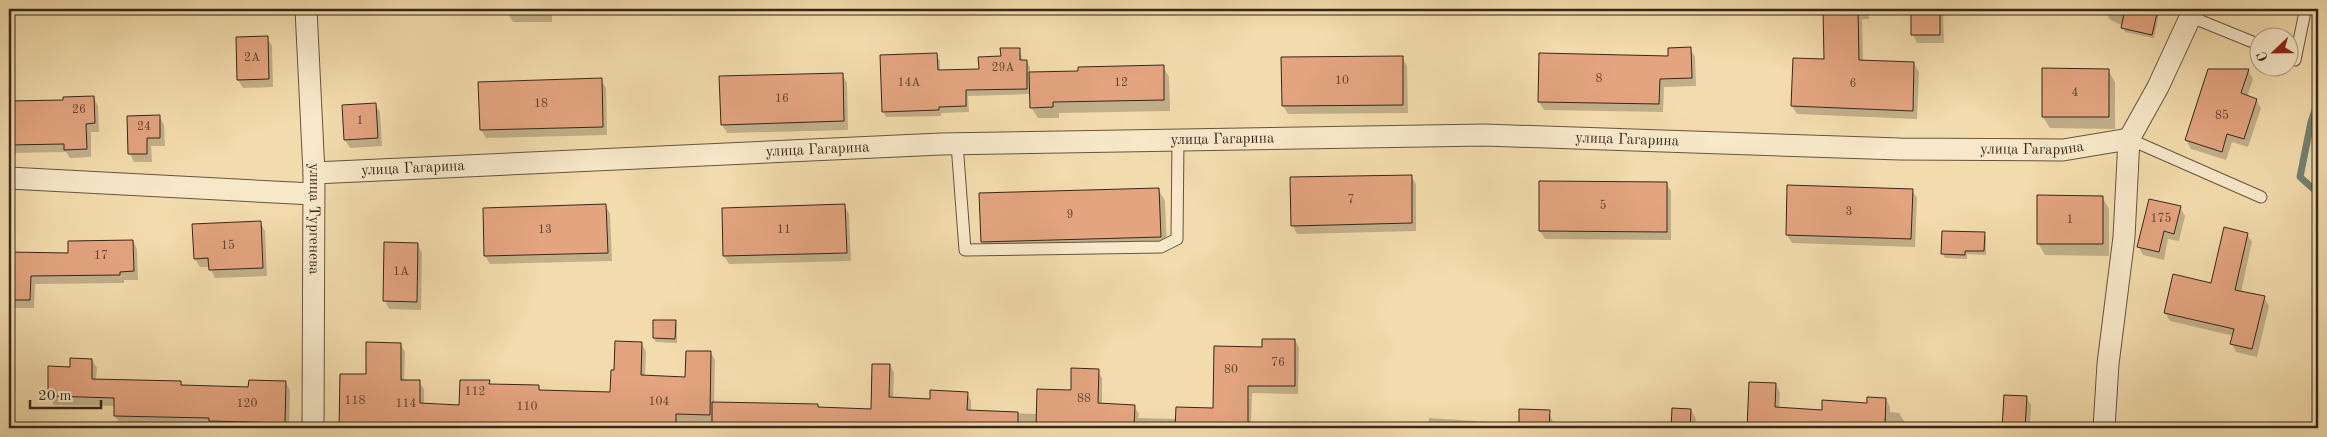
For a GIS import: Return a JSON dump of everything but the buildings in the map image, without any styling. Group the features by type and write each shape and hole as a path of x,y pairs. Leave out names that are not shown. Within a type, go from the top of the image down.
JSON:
{"street":[{"name":"улица Тургенева","path":"306,9 313,183 313,428"},
{"path":"2104,428 2108,364 2124,237 2129,140 2158,87 2192,13"},
{"name":"улица Гагарина","path":"9,178 313,183 957,144 1178,140 1485,135 1890,149 2063,150 2129,140"}],"lane":[{"path":"2300,36 2305,12"},
{"path":"2192,13 2250,40"},
{"path":"957,144 965,250 1161,247 1177,240 1178,140"},
{"path":"2129,140 2261,197"}],"waterway":[{"path":"2318,101 2311,122 2300,177 2318,193"}]}
